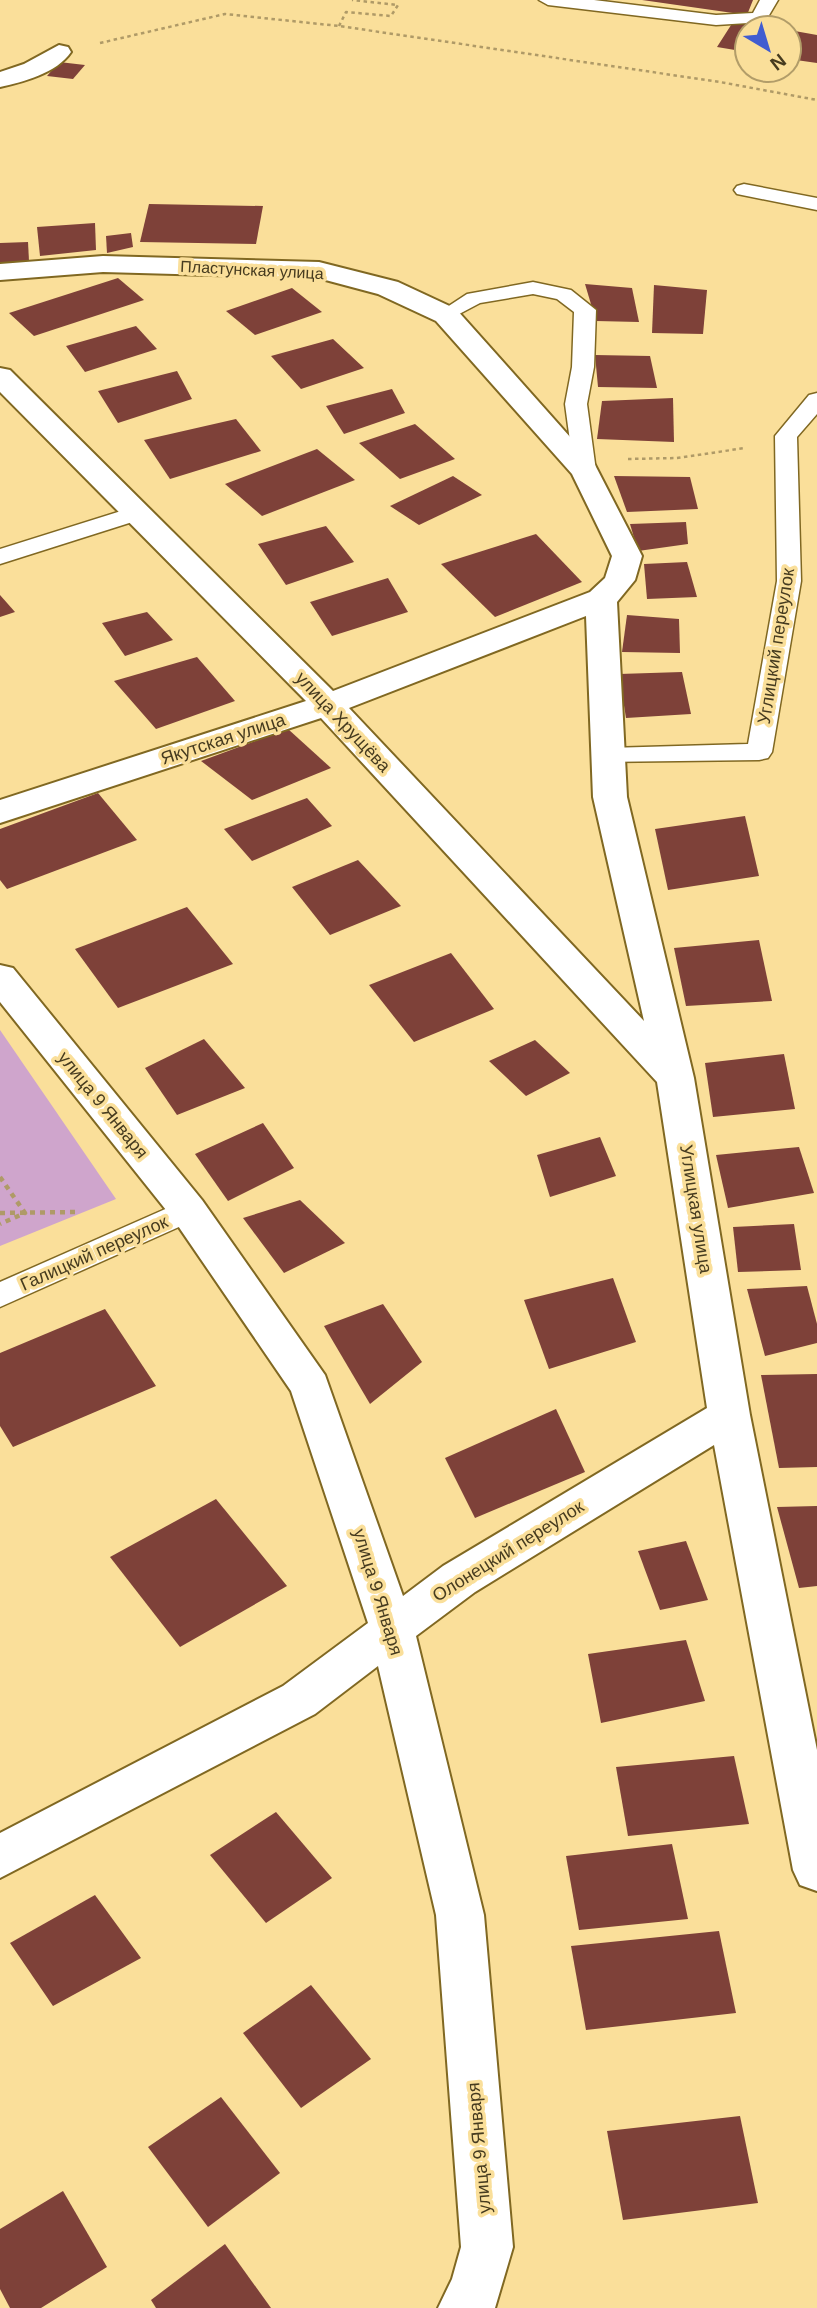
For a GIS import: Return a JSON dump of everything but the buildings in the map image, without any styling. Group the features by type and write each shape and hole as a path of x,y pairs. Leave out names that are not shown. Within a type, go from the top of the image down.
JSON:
{"street":[{"path":"9,53 59,52"},
{"path":"0,80 33,69 59,52"},
{"name":"Пластунская улица","path":"0,272 103,264 319,270 388,288 446,315 584,466 627,556 626,571 617,586 601,599"},
{"name":"улица Хрущёва","path":"0,376 327,705 676,1078"},
{"name":"Углицкая улица","path":"601,599 610,797 676,1078 729,1415 817,1870"},
{"name":"Якутская улица","path":"0,812 327,705 601,599"},
{"name":"улица 9 Января","path":"0,977 188,1210 310,1386 392,1629 460,1915 487,2247 476,2290 466,2308"},
{"name":"Олонецкий переулок","path":"0,1857 299,1700 459,1579 729,1415"}],"lane":[{"path":"548,0 716,20 759,18 769,0"},
{"path":"744,190 817,204"},
{"path":"446,315 474,298 533,288 564,294 585,310 583,367 576,404 584,466"},
{"path":"786,436 817,400"},
{"name":"Углицкий переулок","path":"608,756 759,752 789,581 786,436"},
{"path":"0,557 137,513"},
{"name":"Галицкий переулок","path":"0,1295 188,1210"}],"path":[{"path":"339,26 346,12 391,16 398,5 350,0"},
{"path":"59,52 225,14 339,26 720,82 817,100"},
{"path":"584,466 735,451 786,436"},
{"path":"0,1177 25,1213 0,1224"}],"shaded area":[{"path":"0,1030 116,1199 0,1246"}]}
